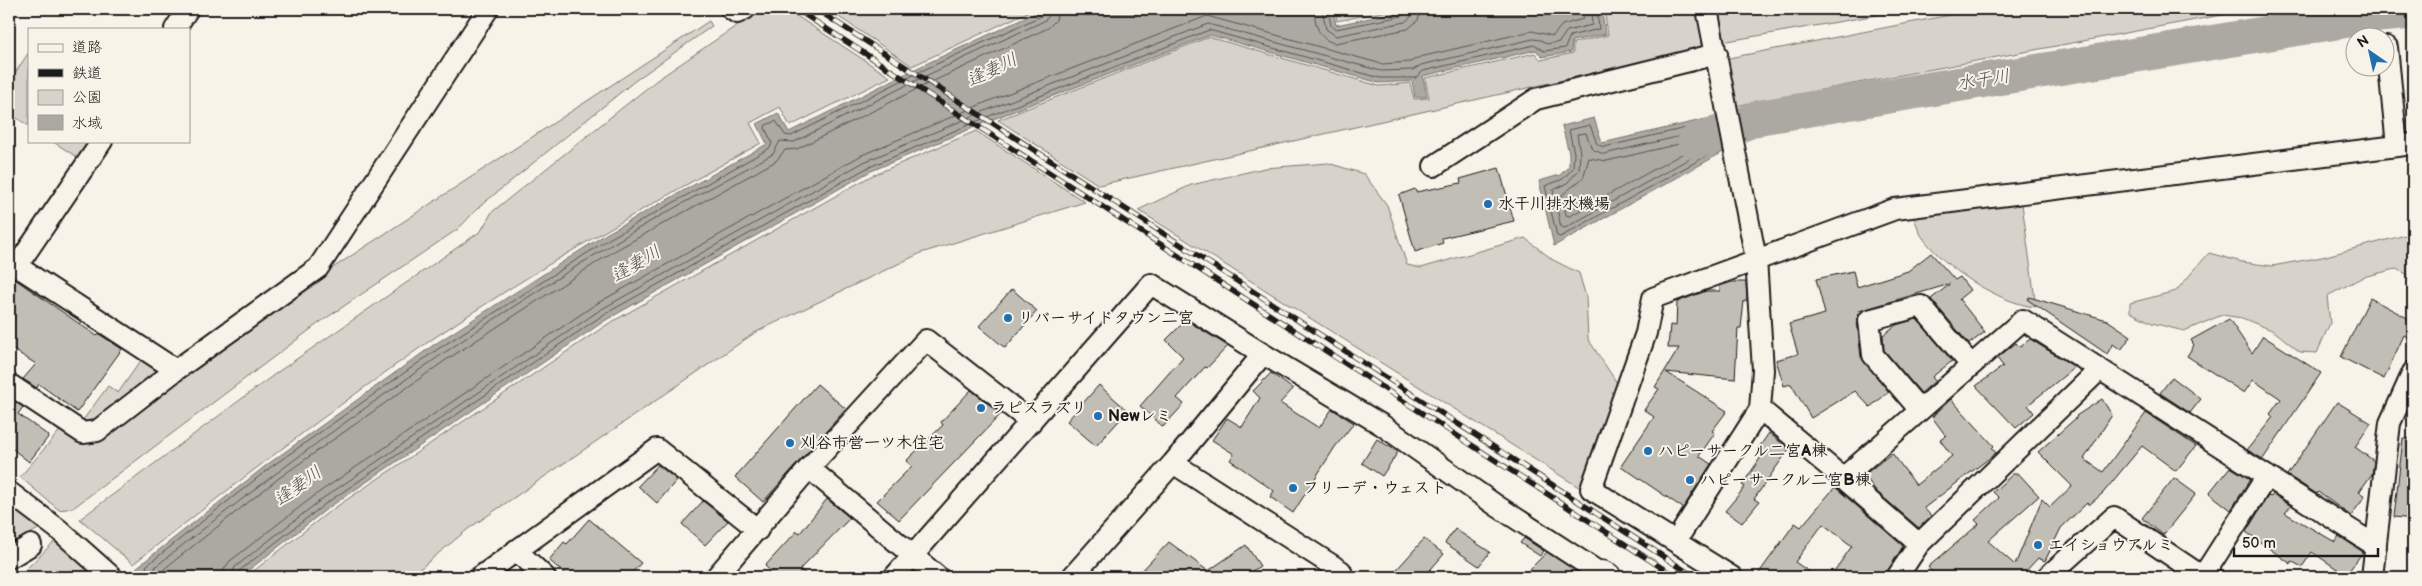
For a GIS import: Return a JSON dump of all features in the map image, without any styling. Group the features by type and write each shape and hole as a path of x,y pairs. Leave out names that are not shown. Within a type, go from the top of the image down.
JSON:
{"street":[{"path":"176,28 188,9"},
{"path":"9,384 83,433 97,431 176,370 318,268 488,9"},
{"path":"731,9 737,13 745,9"},
{"path":"1676,541 1760,409 1763,370 1756,259 1707,9"},
{"path":"1434,166 1536,99 1717,54"},
{"path":"1732,577 1591,489 1646,333 1653,298 1895,209 2405,145 2393,78"},
{"path":"101,142 13,264 176,370"},
{"path":"894,577 1152,284 1263,354 1382,425 1497,506 1604,577"},
{"path":"1919,409 1873,356 1868,320 1921,306 1971,365"},
{"path":"1843,478 1919,409 2023,320 2376,546"},
{"path":"716,577 809,468 926,340 1031,422"},
{"path":"1072,577 1173,463 1263,354"},
{"path":"1897,577 1919,544 2100,370"},
{"path":"2372,577 2390,422 2413,372"},
{"path":"1760,409 1919,544"},
{"path":"480,577 657,449 758,530"},
{"path":"1173,463 1341,575"},
{"path":"809,468 938,577"},
{"path":"2046,577 2114,518 2203,576 2267,476"},
{"path":"9,492 58,529 112,577"},
{"path":"9,558 31,545"},
{"path":"516,550 545,577"}],"green space":[{"path":"761,9 786,9 890,77 790,126 780,107 750,123 761,143 552,262 471,313 355,394 133,564 80,519 275,374 481,231 492,212 657,80"},
{"path":"827,9 1034,9 912,66"},
{"path":"1335,9 1399,9 1337,21"},
{"path":"1604,9 1698,9 1704,33 1700,49 1099,185 998,120 1209,37 1379,86 1410,83 1414,99 1429,98 1425,78 1535,53 1541,60 1573,53 1573,43 1608,35"},
{"path":"1715,9 1912,9 1722,42"},
{"path":"1981,9 2254,9 1735,106 1725,66 1729,58"},
{"path":"709,21 712,26 636,80 480,206 458,229 319,323 73,508 59,510 20,477 63,427 81,441 322,275"},
{"path":"28,54 28,125 9,113 9,82"},
{"path":"976,131 1085,202 921,253 756,332 468,529 410,577 246,577 330,511 608,324 871,176"},
{"path":"54,142 96,142 83,161"},
{"path":"1328,163 1364,174 1387,205 1407,265 1421,268 1525,238 1553,260 1579,273 1586,297 1588,339 1619,386 1585,491 1138,210 1191,185 1265,168"},
{"path":"2022,204 2036,307 2006,299 1972,282 1942,259 1930,247 1921,235 1913,217"},
{"path":"2413,233 2413,277 2396,269 2363,277 2327,296 2330,323 2317,353 2300,352 2274,331 2242,318 2222,315 2184,331 2152,323 2130,312 2130,303 2176,291 2209,253 2242,262 2272,266 2322,257"},
{"path":"144,356 167,370 94,428 83,420 108,386 118,393"},
{"path":"9,499 46,524 9,547"},
{"path":"58,538 103,577 18,577"}],"water":[{"name":"逢妻川","path":"1044,9 1333,9 1336,25 1413,9 1601,9 1606,34 1572,41 1571,52 1542,57 1536,50 1423,76 1427,97 1415,97 1412,81 1379,83 1210,35 996,118 869,172 606,320 328,508 240,577 147,577 136,568 268,464 435,344 606,234 767,144 757,124 778,113 789,132 917,68"},
{"path":"1719,116 1725,151 1554,246 1539,181 1560,175 1569,166 1569,153 1562,126 1594,118 1602,143"}],"building":[{"path":"1499,168 1514,221 1442,238 1443,243 1415,252 1399,195 1415,189 1416,192 1461,183 1460,179"},
{"path":"1931,253 1955,280 1960,277 1970,290 1959,299 1985,332 1969,344 1931,299 1950,284 1859,311 1857,321 1861,357 1889,392 1870,407 1855,391 1811,418 1791,384 1784,386 1776,360 1798,354 1789,324 1825,314 1816,279 1853,271 1857,287 1908,271"},
{"path":"9,275 97,336 99,334 122,349 77,412 39,384 37,388 23,379 36,364 9,347"},
{"path":"1732,282 1746,282 1747,301 1744,301 1741,328 1738,328 1735,379 1666,372 1727,411 1712,431 1715,433 1699,456 1711,464 1683,508 1621,466 1654,417 1644,410 1659,389 1655,387 1679,348 1668,348 1670,325 1676,326 1677,302 1706,291 1720,291 1720,286"},
{"name":"リバーサイドタウン二宮","path":"1012,289 1037,311 1005,348 979,326"},
{"path":"2029,297 2107,320 2131,336 2121,350 2113,344 2107,354 2028,300"},
{"path":"2370,298 2413,321 2413,340 2404,335 2384,379 2341,357"},
{"path":"1917,319 1952,361 1932,377 1935,381 1921,393 1884,350 1883,335 1896,325"},
{"path":"2229,319 2252,353 2263,336 2321,373 2263,459 2247,450 2273,417 2270,414 2281,399 2253,380 2244,393 2187,356 2194,345 2191,340"},
{"path":"1186,320 1228,346 1207,368 1205,367 1177,398 1184,404 1163,427 1140,406 1183,357 1166,340"},
{"path":"2030,339 2075,367 2028,405 2034,413 2016,428 1976,386 2003,366 1997,358 2016,343 2020,347"},
{"path":"1271,373 1293,389 1280,403 1319,428 1332,409 1354,423 1335,447 1293,513 1270,497 1274,491 1230,460 1234,454 1212,440 1227,418 1242,427 1260,398 1253,391"},
{"path":"2172,377 2201,399 2190,413 2160,393"},
{"name":"刈谷市営一ツ木住宅","path":"817,384 846,409 763,502 735,477"},
{"name":"Newレミ","path":"1099,385 1128,411 1096,446 1067,421"},
{"path":"971,390 1001,414 899,520 877,501 912,466 906,461 943,425 941,422"},
{"path":"9,398 23,407 18,414 49,436 29,462 9,446"},
{"path":"1951,399 1994,446 1992,448 1996,453 1924,508 1931,516 1919,528 1877,492 1864,475 1892,453 1916,485 1952,456 1940,440 1946,436 1932,417"},
{"path":"2102,399 2112,415 2084,459 2103,472 2146,413 2196,446 2176,471 2142,446 2103,493 2089,505 2087,503 2061,528 2045,561 2038,558 2024,573 2029,577 1936,577 1928,567 1979,524 1975,520 1999,498 1993,492 2013,474 2019,474 2039,496 1988,541 2015,565 2042,499 2050,507 2072,486 2038,452 2076,416"},
{"path":"2337,402 2371,423 2355,447 2374,461 2372,474 2359,492 2365,496 2351,516 2318,492 2317,494 2287,475"},
{"path":"1769,433 1789,449 1754,499 1759,502 1742,523 1725,511 1745,487 1742,485 1763,454 1757,450"},
{"path":"2403,438 2413,439 2413,519 2394,517"},
{"path":"1377,439 1398,452 1382,476 1362,463"},
{"path":"658,465 677,480 657,503 638,486"},
{"path":"2230,467 2250,479 2231,510 2209,493"},
{"path":"2174,478 2196,494 2163,535 2142,518"},
{"path":"1835,487 1903,546 1885,576 1878,571 1873,577 1830,577 1852,546 1823,524 1795,562 1817,577 1756,577 1795,523 1801,527"},
{"path":"2273,494 2291,506 2285,513 2335,542 2339,536 2363,552 2346,575 2312,552 2302,567 2291,561 2291,564 2246,532 2268,496 2271,497"},
{"path":"827,499 850,518 800,569 809,577 777,577 765,566 797,531 800,533"},
{"path":"703,501 728,521 705,545 682,524"},
{"path":"589,519 641,563 628,577 568,577 549,560 564,542 567,544"},
{"path":"1455,529 1490,552 1479,566 1445,543"},
{"path":"1524,538 1544,551 1540,556 1520,543"},
{"path":"1424,539 1444,554 1424,577 1390,577"},
{"path":"1169,542 1208,571 1246,545 1260,566 1243,577 1136,577"},
{"path":"1547,552 1585,577 1522,577"}],"waterway":[{"name":"水干川","path":"1695,142 1761,117 2379,15 2413,12"}],"railway":[{"path":"796,9 1676,577"},
{"path":"816,9 1695,577"}],"place":[{"name":"水干川排水機場","path":"1488,204"},
{"name":"リバーサイドタウン二宮","path":"1008,318"},
{"name":"ラピスラズリ","path":"981,408"},
{"name":"Newレミ","path":"1098,416"},
{"name":"刈谷市営一ツ木住宅","path":"790,443"},
{"name":"ハピーサークル二宮A棟","path":"1648,451"},
{"name":"ハピーサークル二宮B棟","path":"1690,480"},
{"name":"フリーデ・ウェスト","path":"1293,488"},
{"name":"エイショウアルミ","path":"2038,545"}]}
